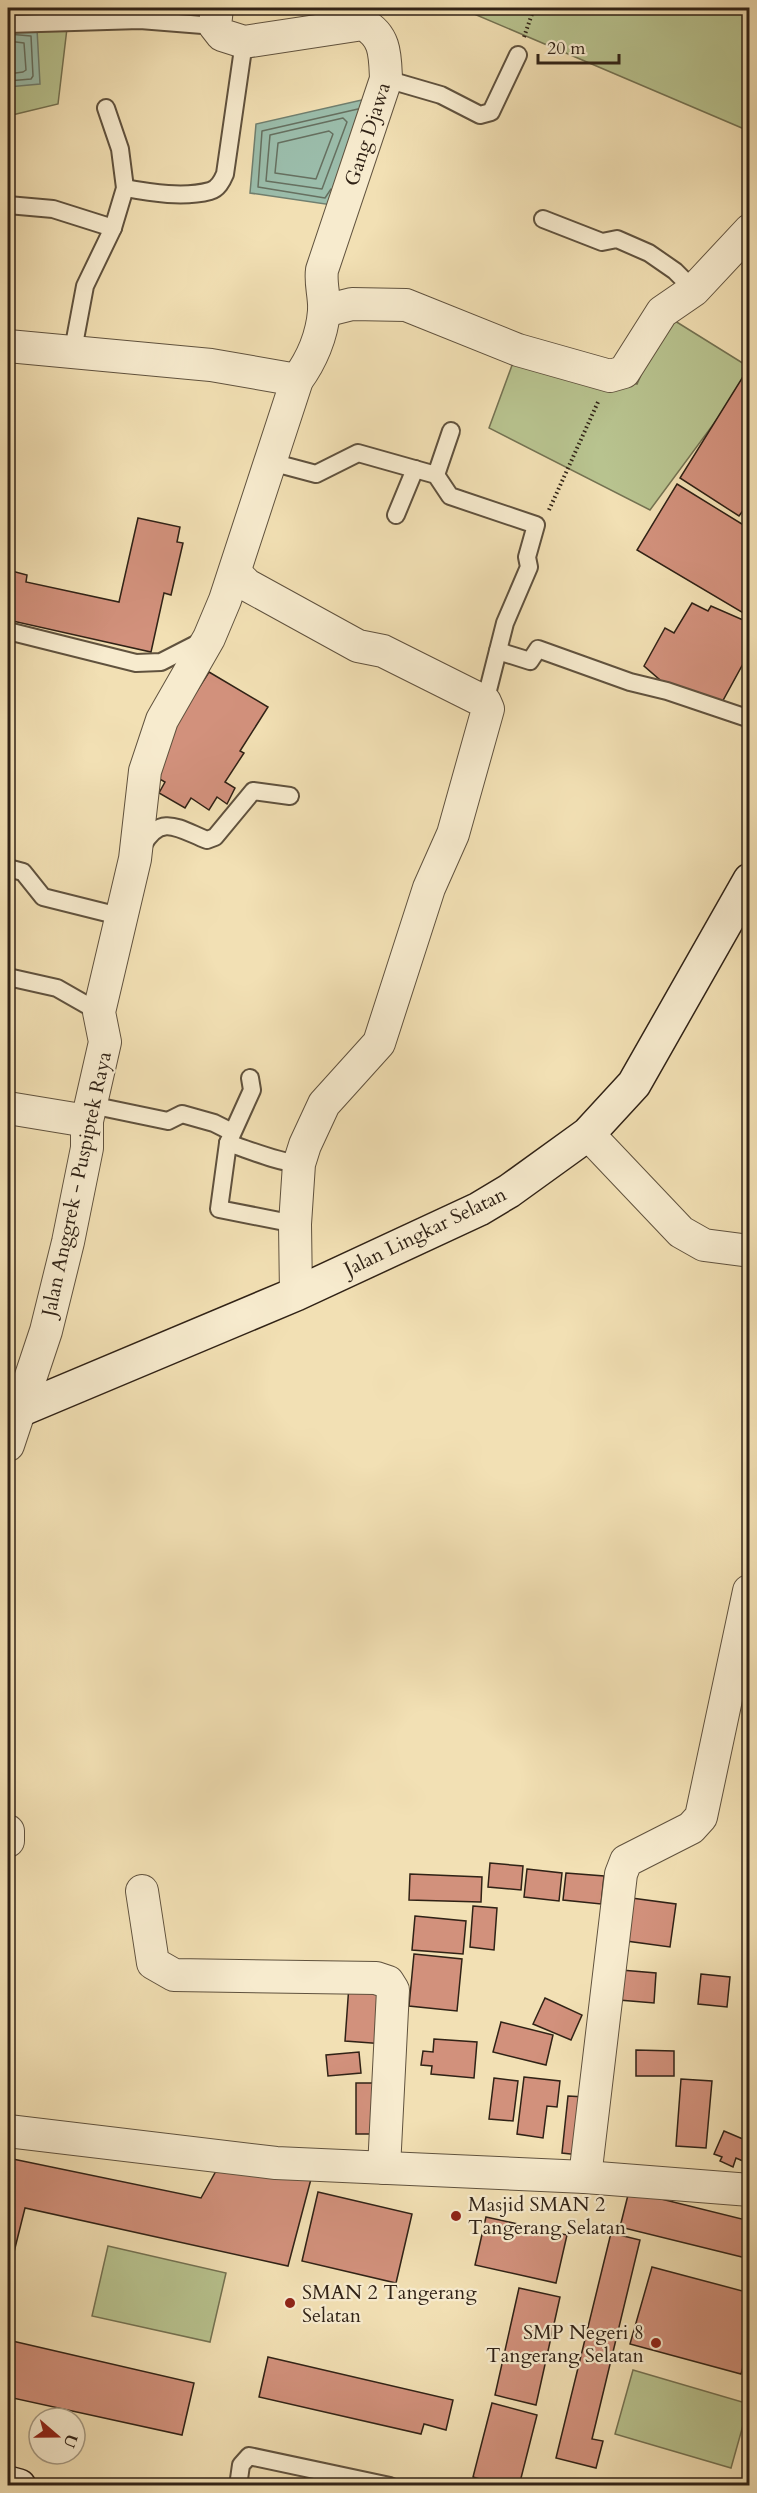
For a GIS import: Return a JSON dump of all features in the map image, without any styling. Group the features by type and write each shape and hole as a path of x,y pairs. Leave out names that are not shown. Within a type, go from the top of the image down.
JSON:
{"main road":[{"name":"Jalan Lingkar Selatan","path":"13,1413 296,1294 479,1209 509,1191 588,1134 634,1084 750,880"},
{"path":"8,2482 19,2486"}],"street":[{"path":"216,17 222,35 244,42"},
{"name":"Gang Djawa","path":"244,42 363,24 380,37 385,54 386,80 322,270 320,284 324,311 311,361 297,380"},
{"path":"324,311 352,304 406,305 518,350 610,376 624,372 662,312 694,290 750,230"},
{"path":"8,346 73,350 211,365 297,380"},
{"name":"Jalan Anggrek - Puspiptek Raya","path":"8,1445 13,1413 46,1330 68,1242 87,1148 89,1113 105,1042 99,1012 135,859 146,771 162,720 209,638 235,573 297,380"},
{"path":"235,573 247,585 358,646 383,651 485,702 488,718 456,823 429,888 379,1043 324,1104 299,1164 295,1224 296,1294"},
{"path":"8,1108 89,1113"},
{"path":"588,1134 681,1232 704,1245 750,1251"},
{"path":"585,2176 621,1874 626,1862 691,1828 700,1817 749,1591"},
{"path":"8,1831 8,1841"},
{"path":"142,1891 153,1963 174,1975 376,1978 388,1982 393,1990 384,2168"},
{"path":"8,2131 276,2163 585,2176 750,2190"}],"lane":[{"path":"8,24 216,17"},
{"path":"125,188 157,194 212,191 222,182 244,42"},
{"path":"386,80 441,95 480,115 491,112 518,55"},
{"path":"73,350 85,286 113,228 125,188 120,149 106,108"},
{"path":"8,205 53,209 113,228"},
{"path":"543,219 602,242 617,239 649,253 675,271 694,290"},
{"path":"436,475 451,431"},
{"path":"271,462 316,474 358,453 436,475 450,496 536,525 527,557 529,567 505,623 485,702"},
{"path":"396,515 415,469"},
{"path":"8,631 136,663 161,662 209,638"},
{"path":"498,651 530,661 538,649 630,682 667,691 750,719"},
{"path":"135,859 151,831 159,826 174,826 207,840 215,837 253,791 290,796"},
{"path":"8,868 23,872 43,897 123,917"},
{"path":"8,977 57,988 99,1012"},
{"path":"250,1078 252,1090 230,1138 219,1209 295,1224"},
{"path":"89,1113 168,1121 182,1114 214,1123 230,1138 279,1162 299,1164"},
{"path":"238,2486 241,2465 249,2456 390,2486"}],"path":[{"path":"518,55 534,8"},
{"path":"536,525 543,523 610,376"}],"green space":[{"path":"8,8 189,8 68,20 58,104 8,116"},
{"path":"460,8 749,8 749,131"},
{"path":"667,316 749,367 749,376 650,510 489,428 518,349 637,384"},
{"path":"108,2246 226,2273 210,2342 92,2316"},
{"path":"633,2370 749,2404 731,2468 615,2434"}],"water":[{"path":"8,28 37,29 40,84 8,87"},
{"path":"366,99 332,205 250,193 256,124"}],"building":[{"path":"744,375 750,379 750,501 739,516 680,478"},
{"path":"677,484 750,529 750,617 637,550"},
{"path":"138,518 180,527 177,542 183,543 171,595 164,593 151,652 8,620 8,570 27,575 26,582 119,602"},
{"path":"692,603 708,611 711,606 750,623 750,651 721,704 666,685 644,666 665,628 674,633"},
{"path":"209,672 268,707 240,751 244,753 225,782 235,788 227,804 217,797 209,810 191,798 185,808 159,793 165,782 146,771"},
{"path":"490,1863 523,1866 521,1890 488,1887"},
{"path":"527,1869 562,1873 559,1901 524,1897"},
{"path":"566,1873 604,1876 601,1904 563,1900"},
{"path":"410,1874 482,1877 481,1902 409,1900"},
{"path":"624,1897 676,1904 670,1947 619,1940"},
{"path":"473,1906 497,1908 494,1950 470,1947"},
{"path":"415,1916 466,1921 463,1954 412,1950"},
{"path":"414,1954 462,1959 457,2011 409,2006"},
{"path":"621,1970 656,1973 654,2003 619,2000"},
{"path":"701,1974 730,1977 727,2007 698,2004"},
{"path":"349,1985 389,1988 385,2044 345,2041"},
{"path":"545,1998 582,2015 571,2040 533,2024"},
{"path":"501,2022 553,2035 546,2065 493,2052"},
{"path":"434,2039 477,2042 474,2078 431,2074 432,2066 421,2065 423,2051 433,2052"},
{"path":"636,2050 674,2051 674,2076 636,2076"},
{"path":"359,2052 361,2073 328,2076 326,2055"},
{"path":"524,2077 560,2081 557,2107 547,2106 543,2138 517,2134"},
{"path":"494,2078 518,2081 513,2121 489,2119"},
{"path":"681,2079 712,2081 706,2148 676,2146"},
{"path":"356,2083 376,2083 375,2134 356,2134"},
{"path":"568,2096 585,2097 579,2155 562,2153"},
{"path":"724,2131 750,2142 750,2164 736,2158 733,2167 720,2161 722,2157 714,2154"},
{"path":"8,2158 201,2198 221,2162 311,2179 288,2266 25,2208 8,2276"},
{"path":"629,2191 750,2221 750,2259 620,2227"},
{"path":"318,2192 412,2214 396,2283 302,2261"},
{"path":"486,2217 567,2235 556,2283 475,2265"},
{"path":"611,2233 640,2240 592,2439 603,2441 596,2468 556,2458"},
{"path":"652,2267 750,2293 750,2343 741,2374 630,2344"},
{"path":"519,2288 560,2297 536,2405 495,2395"},
{"path":"8,2340 194,2383 182,2435 87,2414 87,2406 49,2406 8,2397"},
{"path":"268,2357 453,2400 446,2430 424,2424 421,2434 259,2397"},
{"path":"492,2403 537,2415 519,2486 504,2486 473,2477"}],"place":[{"name":"Masjid SMAN 2 Tangerang Selatan","path":"456,2216"},
{"name":"SMAN 2 Tangerang Selatan","path":"290,2303"},
{"name":"SMP Negeri 8 Tangerang Selatan","path":"656,2343"}]}
